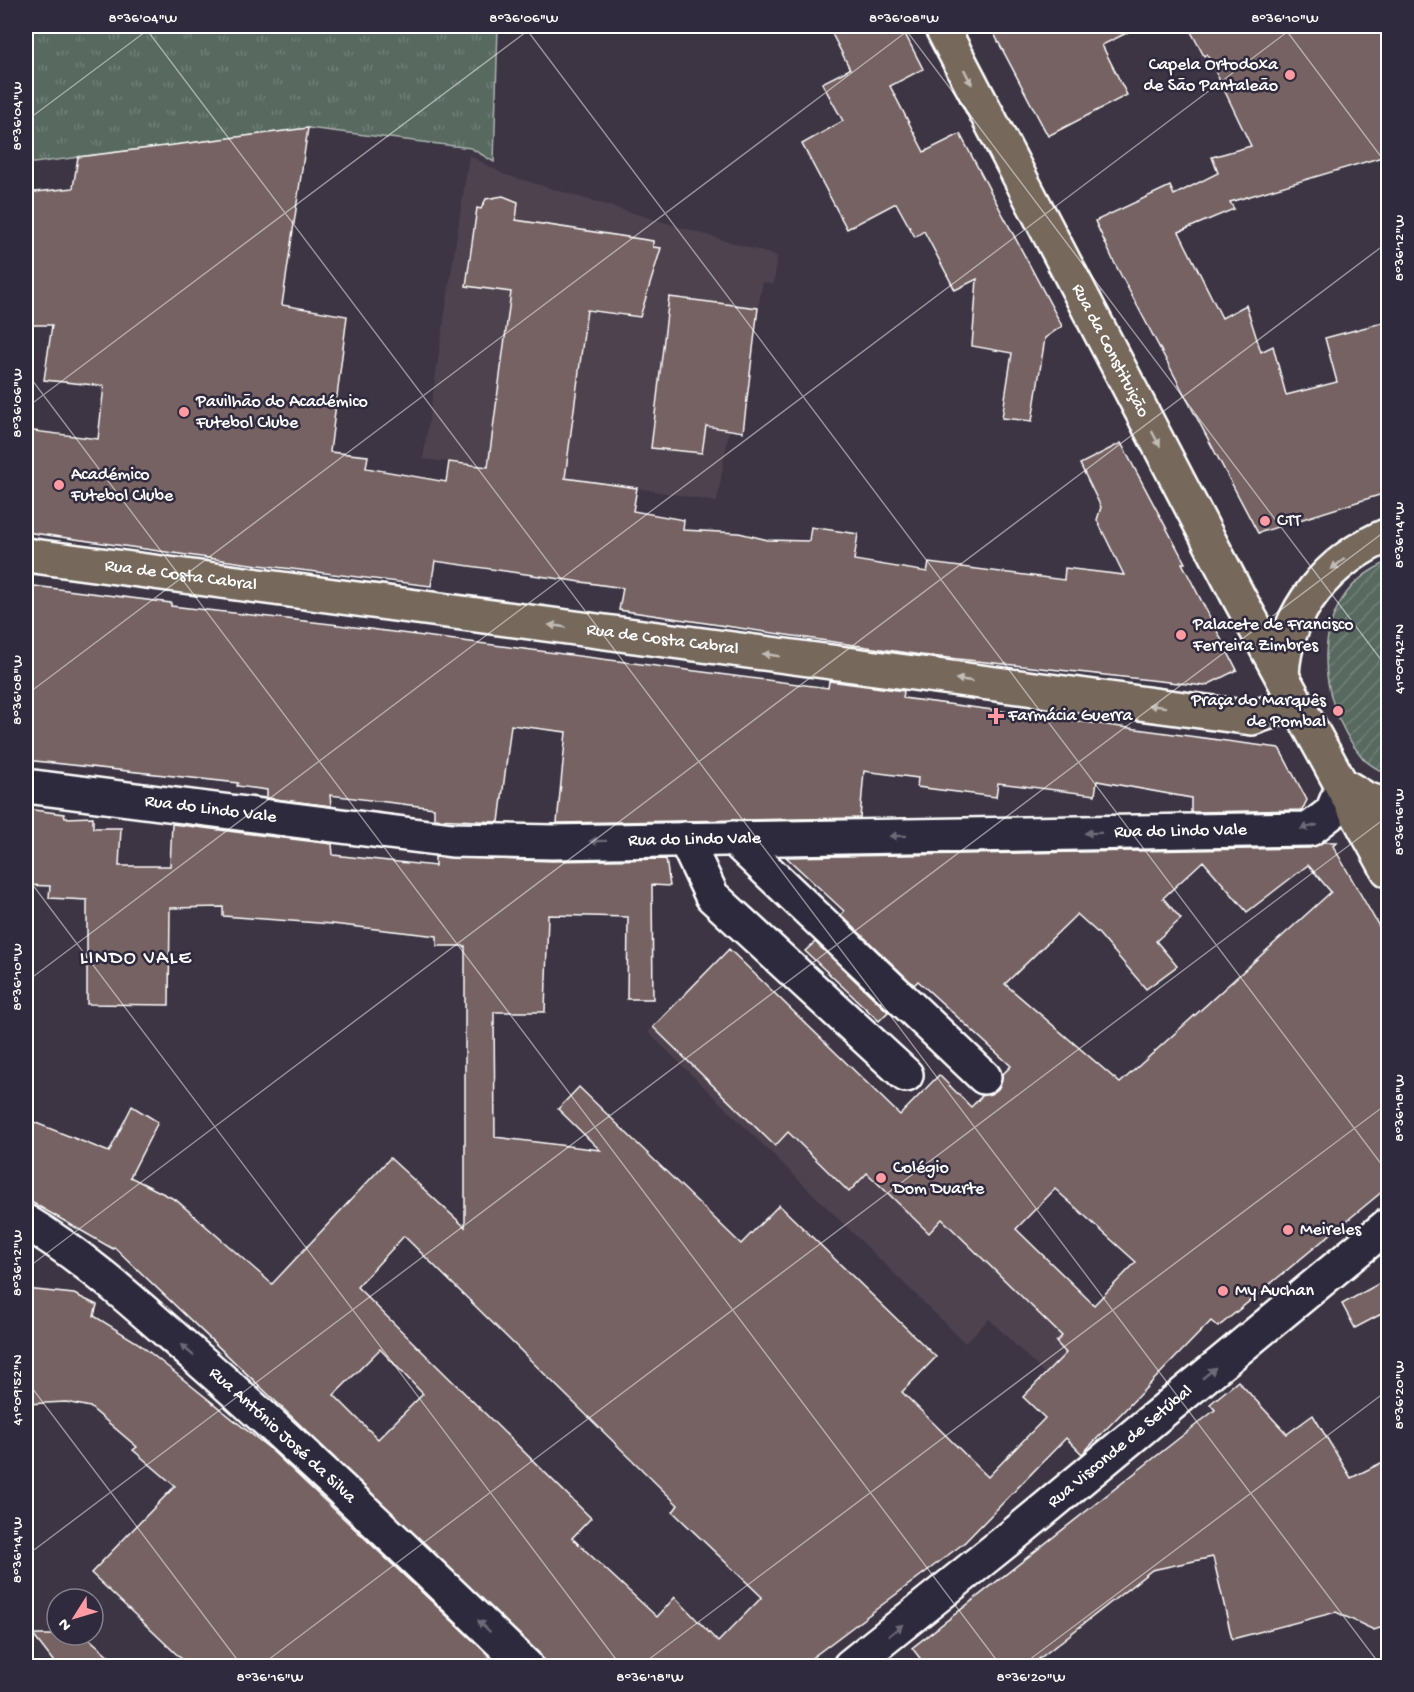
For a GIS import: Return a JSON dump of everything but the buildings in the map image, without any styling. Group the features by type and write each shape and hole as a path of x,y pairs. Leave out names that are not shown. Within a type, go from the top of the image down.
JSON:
{"main road":[{"name":"Rua da Constituição","path":"941,26 1227,576 1289,689"},
{"path":"1389,535 1353,553 1326,573 1296,618 1287,640 1289,689 1389,870"},
{"name":"Rua de Costa Cabral","path":"26,555 1252,718 1289,689"},
{"path":"1343,785 1366,799 1389,806"}],"street":[{"name":"Rua do Lindo Vale","path":"26,786 452,840 685,839 1310,829 1332,812 1343,785"},
{"path":"733,838 984,1077"},
{"path":"685,839 712,896 906,1075"},
{"name":"Rua Visconde de Setúbal","path":"850,1666 1011,1538 1389,1225"},
{"name":"Rua António José da Silva","path":"34,1234 126,1297 251,1406 526,1666"}],"shaded area":[{"path":"469,155 503,174 777,256 774,284 763,282 743,432 729,430 717,502 637,488 623,588 435,561 448,462 423,459"},
{"name":"Colégio Dom Duarte","path":"729,949 1162,1371 1104,1432 989,1319 965,1343 648,1032"}],"green space":[{"path":"26,26 498,26 494,162 471,148 308,128 26,164"},
{"path":"1388,562 1388,775 1365,760 1346,733 1334,706 1327,678 1326,650 1331,623 1343,598 1362,577"}],"place":[{"name":"Capela Ortodoxa de São Pantaleão","path":"1290,75"},
{"name":"Pavilhão do Académico Futebol Clube","path":"184,412"},
{"name":"Académico Futebol Clube","path":"59,485"},
{"name":"CTT","path":"1265,521"},
{"name":"Palacete de Francisco Ferreira Zimbres","path":"1181,635"},
{"name":"Praça do Marquês de Pombal","path":"1338,711"},
{"name":"Farmácia Guerra","path":"996,716"},
{"name":"Colégio Dom Duarte","path":"881,1178"},
{"name":"Meireles","path":"1288,1230"},
{"name":"My Auchan","path":"1223,1291"}],"district":[{"name":"LINDO VALE","path":"136,959"}]}
